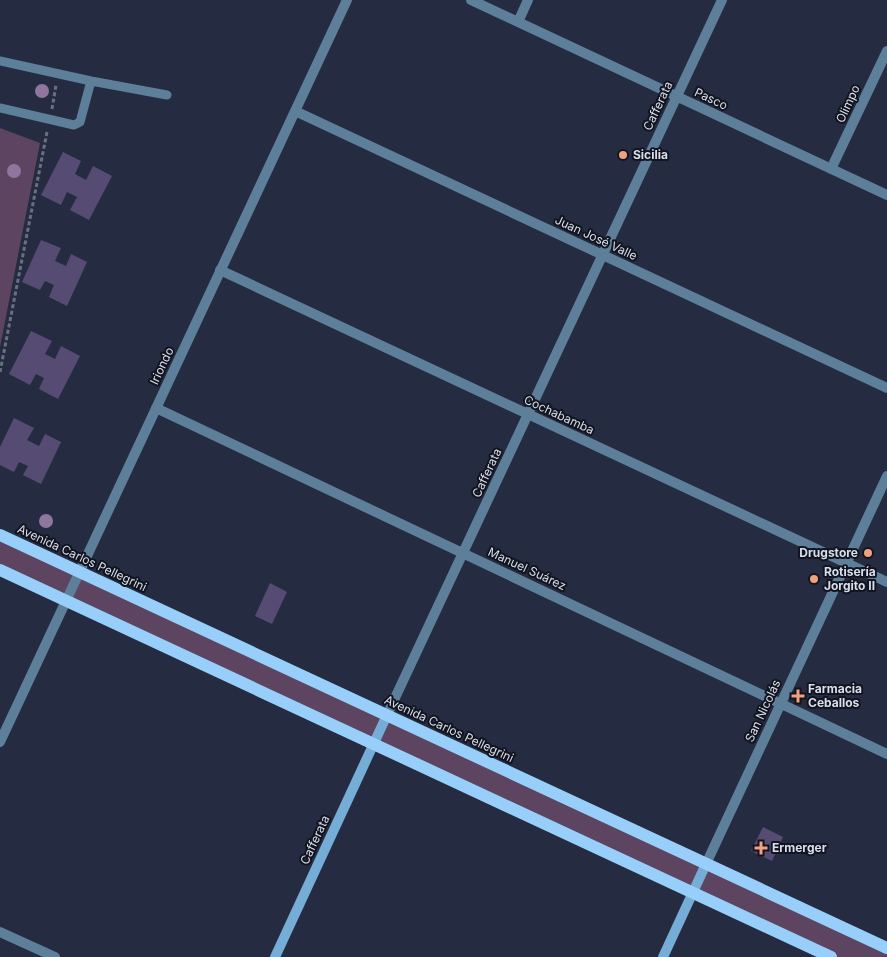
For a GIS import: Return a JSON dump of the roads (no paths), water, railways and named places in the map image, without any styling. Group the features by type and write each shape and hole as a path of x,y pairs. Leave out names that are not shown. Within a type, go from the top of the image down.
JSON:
{"main road":[{"name":"Avenida Carlos Pellegrini","path":"0,535 887,948"},
{"path":"0,570 831,957"},
{"name":"Cafferata","path":"275,957 387,715"},
{"name":"San Nicolás","path":"662,957 706,864"}],"street":[{"name":"Iriondo","path":"0,742 347,0"},
{"name":"Pasco","path":"470,0 887,195"},
{"path":"518,22 528,0"},
{"name":"Cafferata","path":"387,715 722,0"},
{"name":"Olimpo","path":"831,169 887,51"},
{"name":"Juan José Valle","path":"295,111 887,388"},
{"name":"Cochabamba","path":"220,270 887,582"},
{"name":"Manuel Suárez","path":"156,408 887,754"},
{"name":"San Nicolás","path":"706,864 887,476"},
{"path":"0,932 55,957"}],"lane":[{"path":"1,65 168,95"},
{"path":"0,108 74,124 80,122 91,80"}],"place":[{"name":"Sicilia","path":"623,155"},
{"name":"Drugstore","path":"868,553"},
{"name":"Rotisería Jorgito II","path":"814,579"},
{"name":"Farmacia Ceballos","path":"798,696"},
{"name":"Ermerger","path":"761,848"}]}
